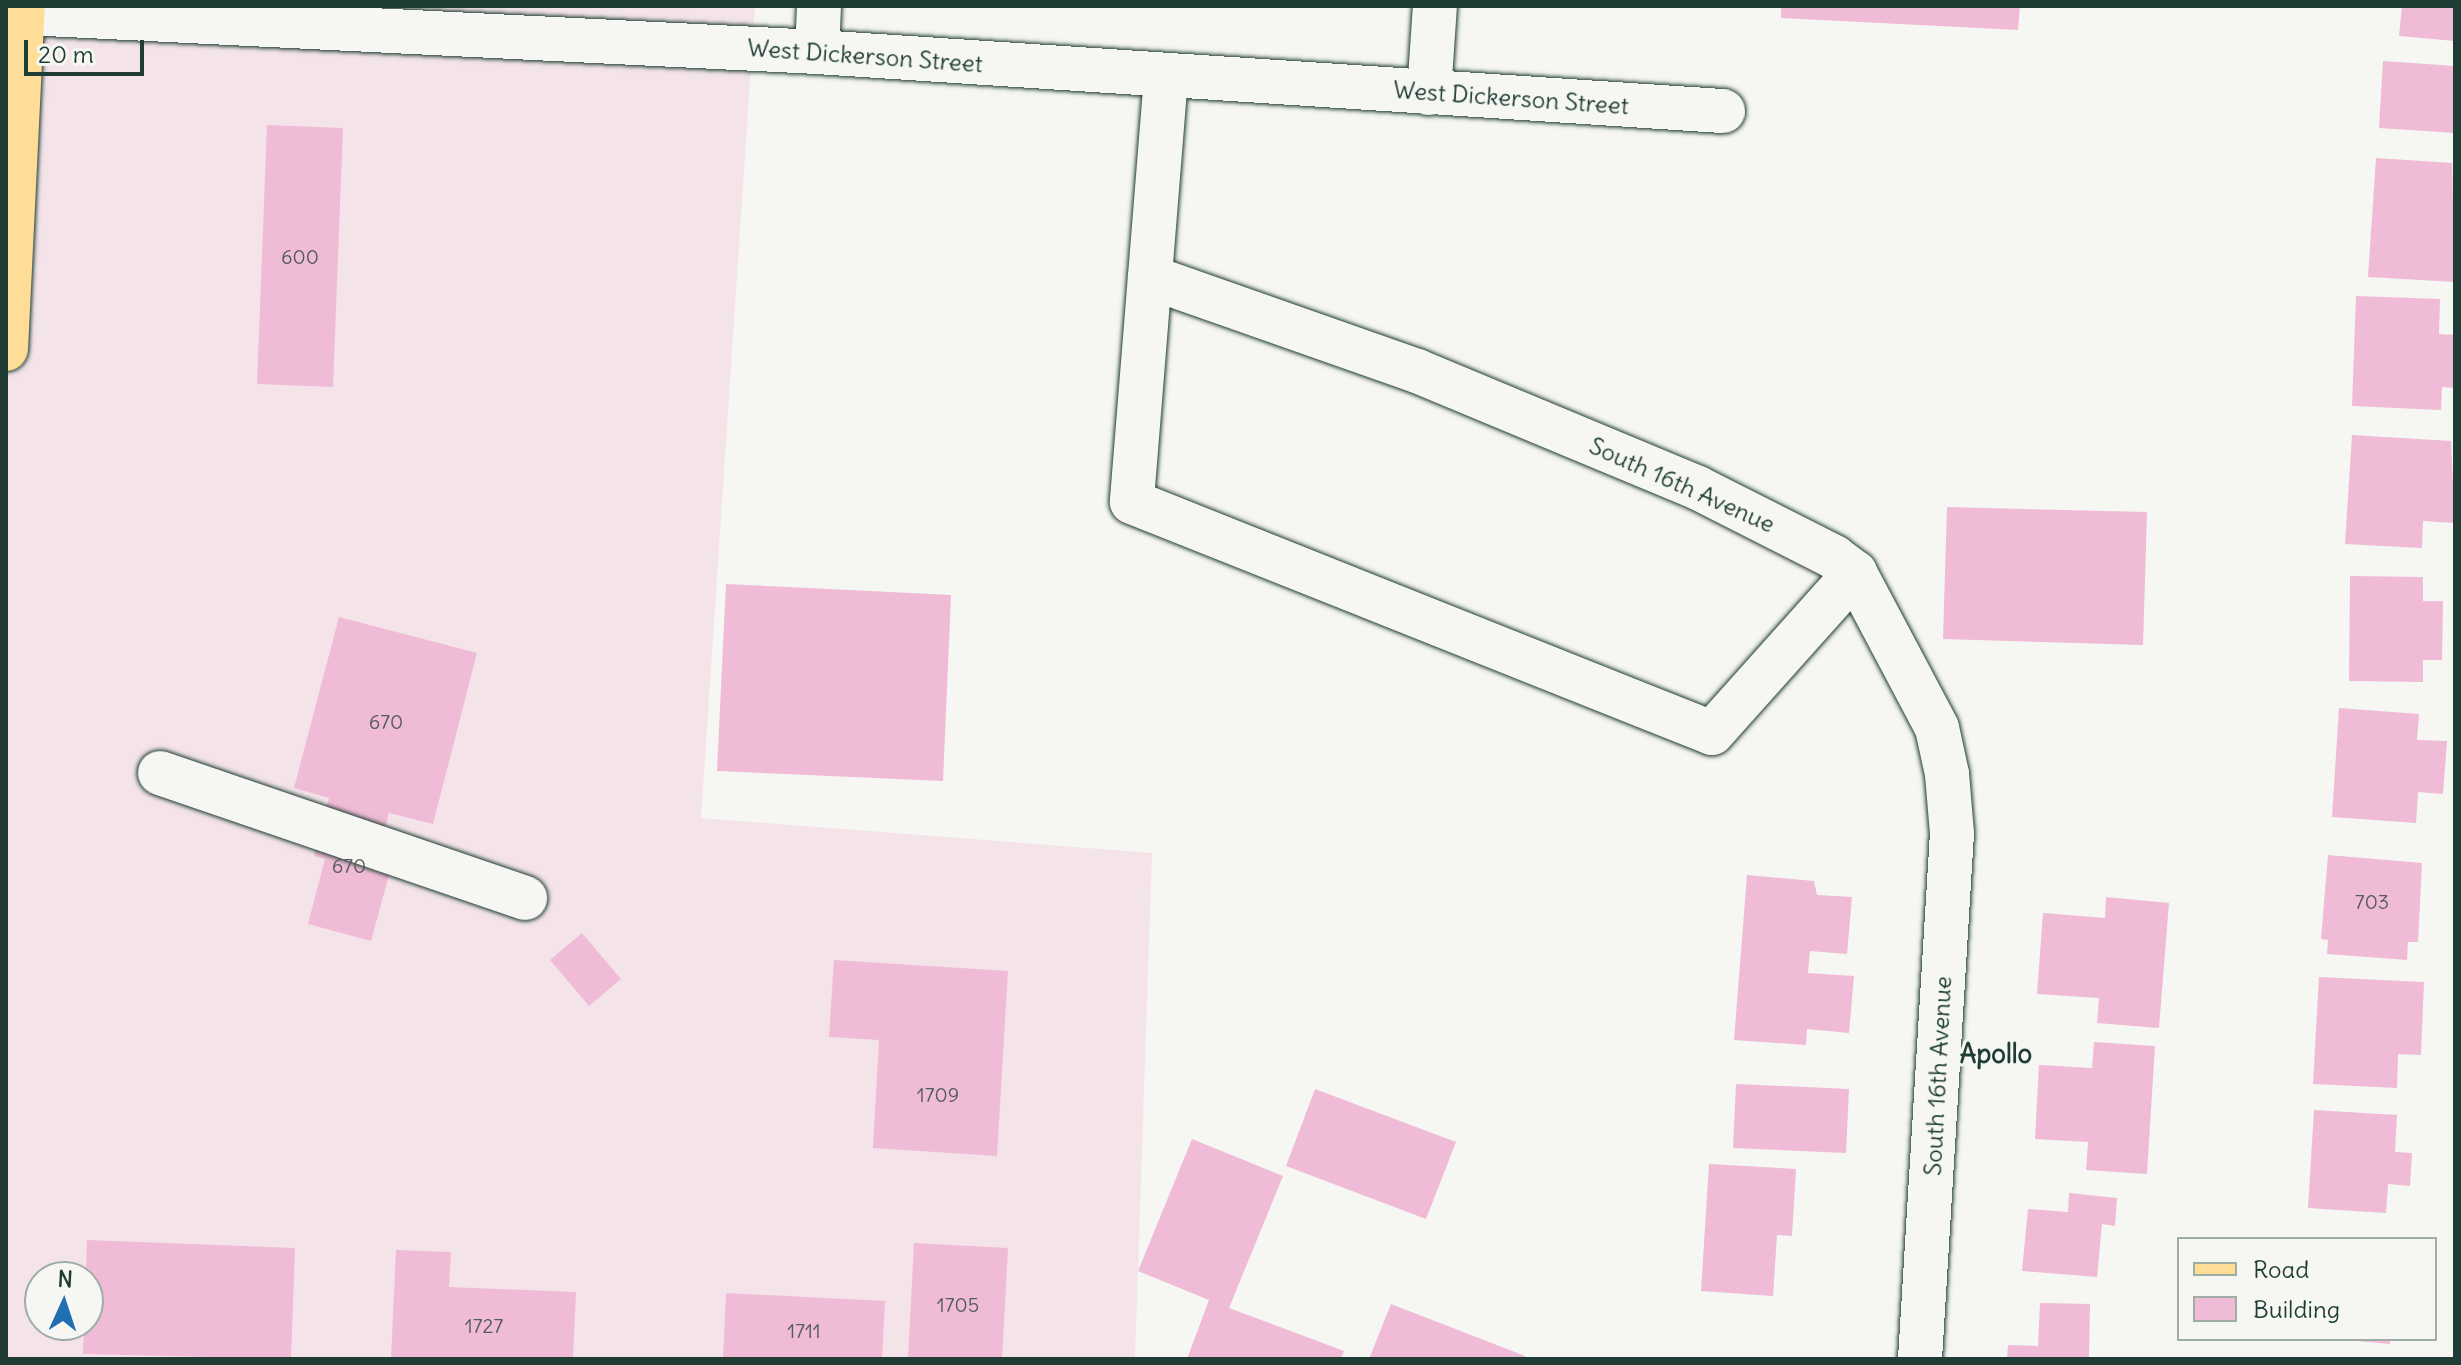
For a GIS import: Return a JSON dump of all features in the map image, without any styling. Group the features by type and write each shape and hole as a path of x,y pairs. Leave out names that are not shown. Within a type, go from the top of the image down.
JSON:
{"main road":[{"path":"6,349 17,10"}],"street":[{"path":"817,52 819,6"},
{"path":"1429,93 1435,6"},
{"name":"West Dickerson Street","path":"17,10 817,52 1723,111"},
{"path":"1166,77 1132,502 1712,733 1855,573"},
{"name":"South 16th Avenue","path":"1150,277 1417,371 1698,488 1834,557 1855,573 1937,728 1947,774 1952,833 1920,1359"},
{"path":"160,773 525,898"}],"shaded area":[{"path":"6,6 755,6 701,818 1152,853 1135,1359 6,1359"}],"building":[{"path":"1781,6 2020,6 2018,30 1781,18"},
{"path":"2402,6 2455,6 2455,41 2399,36"},
{"path":"2383,61 2455,66 2455,133 2379,128"},
{"path":"267,125 343,128 333,387 257,384"},
{"path":"2376,158 2452,163 2455,282 2368,277"},
{"path":"2356,296 2440,299 2439,334 2455,335 2455,388 2442,387 2441,410 2352,406"},
{"path":"2352,435 2451,441 2455,523 2423,521 2422,548 2345,544"},
{"path":"1947,507 2147,512 2143,645 1943,639"},
{"path":"2350,576 2423,577 2423,601 2443,601 2442,660 2423,660 2423,682 2349,681"},
{"path":"726,584 951,595 943,781 717,771"},
{"path":"339,617 477,653 433,824 389,813 374,871 389,875 371,941 308,924 325,859 314,856 329,798 294,788"},
{"path":"2339,708 2419,714 2417,740 2447,741 2443,794 2418,792 2416,823 2332,817"},
{"path":"2328,855 2422,863 2418,942 2408,942 2407,960 2327,954 2328,940 2321,939"},
{"path":"1747,875 1814,881 1817,895 1852,897 1847,954 1810,951 1808,973 1854,976 1849,1033 1807,1029 1806,1045 1734,1040"},
{"path":"2106,897 2169,903 2159,1028 2097,1023 2099,998 2037,994 2043,913 2105,918"},
{"path":"582,933 621,979 589,1006 550,960"},
{"path":"834,960 1008,971 997,1156 873,1148 879,1040 829,1037"},
{"path":"2319,977 2424,982 2421,1055 2398,1054 2397,1088 2313,1084"},
{"path":"2094,1042 2155,1046 2147,1174 2086,1170 2088,1142 2035,1139 2039,1065 2092,1068"},
{"path":"1736,1084 1849,1089 1846,1153 1733,1148"},
{"path":"1315,1089 1456,1142 1426,1219 1286,1166"},
{"path":"2314,1110 2397,1115 2395,1152 2412,1153 2410,1186 2388,1184 2386,1213 2308,1208"},
{"path":"1192,1139 1283,1176 1229,1308 1344,1351 1341,1359 1187,1359 1209,1300 1138,1271"},
{"path":"1709,1164 1796,1169 1792,1236 1777,1235 1773,1296 1701,1291"},
{"path":"2069,1193 2117,1198 2115,1226 2102,1224 2097,1277 2022,1271 2028,1209 2068,1212"},
{"path":"87,1240 295,1248 291,1359 83,1354 83,1341 104,1341 104,1261 86,1261"},
{"path":"914,1243 1008,1248 1002,1359 908,1359"},
{"path":"396,1250 451,1252 449,1287 576,1292 573,1359 391,1359"},
{"path":"726,1293 885,1301 882,1359 723,1359"},
{"path":"2040,1303 2090,1304 2089,1359 2007,1359 2008,1345 2038,1346"},
{"path":"1391,1304 1525,1356 1524,1359 1369,1359"},
{"path":"2356,1341 2390,1341 2390,1344"}],"district":[{"name":"Apollo","path":"1996,1054"}]}
